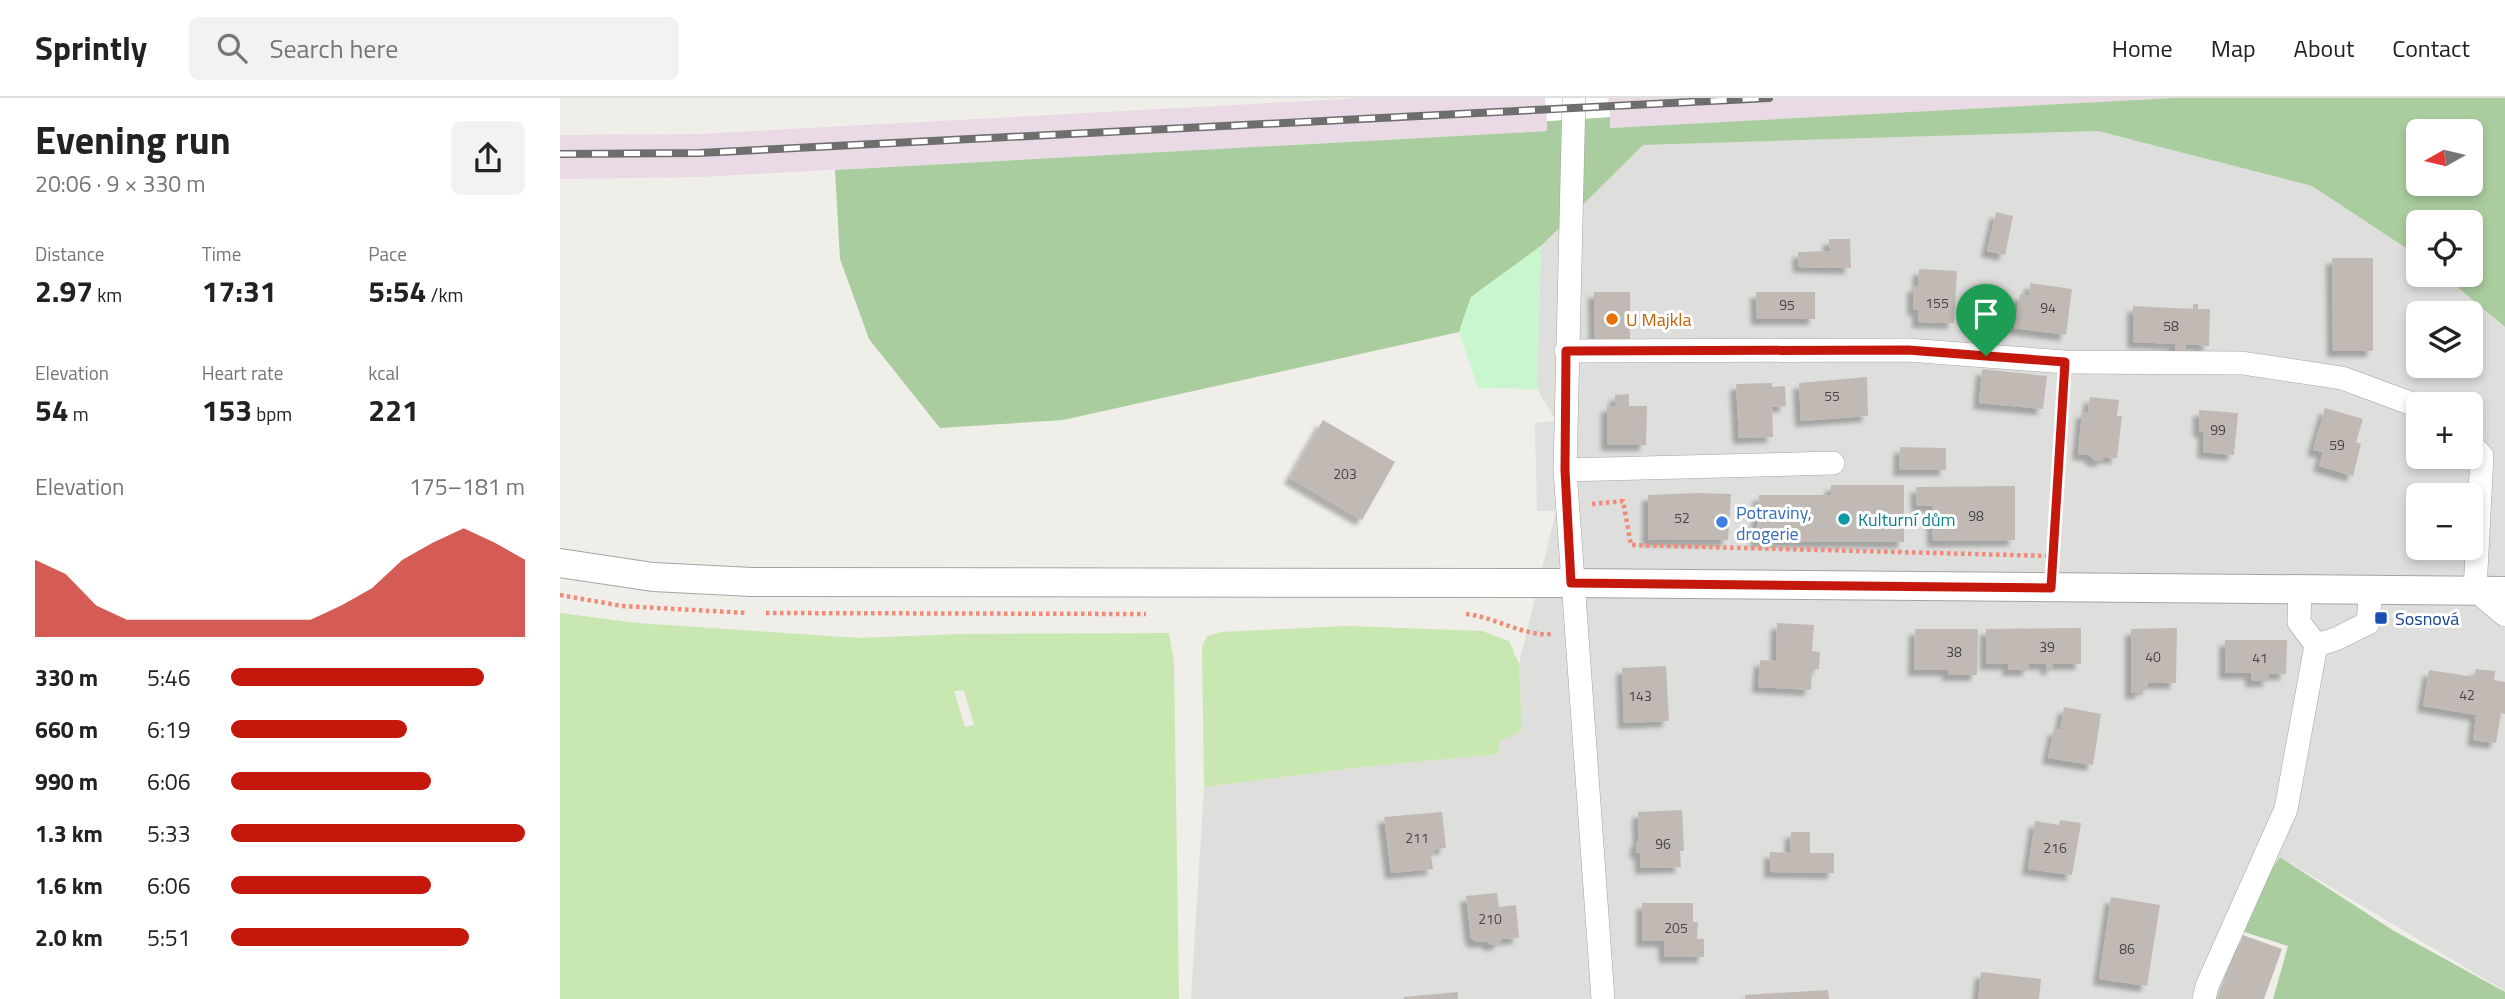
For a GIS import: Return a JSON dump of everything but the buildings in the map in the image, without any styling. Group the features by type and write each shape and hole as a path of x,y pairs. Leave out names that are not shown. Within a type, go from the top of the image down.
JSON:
{"street":[{"path":"1574,98 1566,351 1566,507 1603,999"},
{"path":"1566,351 1908,350 2065,362 2242,363 2342,378 2406,402"},
{"path":"1565,470 1833,463"},
{"path":"2476,590 2481,469"},
{"path":"560,563 653,577 752,582 1571,583 2505,591"},
{"path":"2204,999 2207,986 2286,809 2316,645 2299,622 2300,590"},
{"path":"2316,645 2336,639 2368,623 2371,590"},
{"path":"2476,590 2505,615"}],"path":[{"path":"2051,588 2065,362"},
{"path":"1566,507 1623,501 1631,545 2053,556"},
{"path":"560,595 622,606 744,613 1151,614"},
{"path":"1454,614 1488,617 1520,630 1545,635 1575,631"}],"shaded area":[{"path":"1363,98 2174,98 1610,128 1610,117 1547,122 1548,131 700,177 560,179 560,135 698,134"},
{"path":"2098,131 2312,186 2406,248 2406,287 2457,287 2474,301 2406,301 2406,378 2483,378 2483,309 2505,327 2505,991 2280,857 2201,968 2193,999 1191,999 1204,787 1363,767 1499,754 1500,741 1522,731 1519,664 1556,511 1556,421 1537,389 1541,246 1642,145"},
{"path":"1556,421 1556,511 1537,511 1535,423"}],"green space":[{"path":"2174,98 2505,98 2505,327 2483,309 2483,301 2474,301 2457,287 2483,287 2483,210 2406,210 2406,248 2312,186 2098,131 1643,145 1541,246 1471,297 1459,332 1063,420 940,428 869,339 840,259 835,170 1547,131 1547,121 1610,117 1610,128"},
{"path":"1541,246 1537,389 1478,388 1459,332 1471,297"},
{"path":"560,613 637,623 859,638 960,634 1169,633 1174,662 1179,999 560,999","holes":["964,690 974,725 965,727 954,691"]},
{"path":"1347,626 1482,631 1509,641 1519,664 1522,731 1500,741 1499,754 1363,767 1204,787 1202,647 1207,636 1221,632"},
{"path":"2280,857 2394,931 2505,992 2505,999 2273,999 2288,946 2232,928"}],"pier":[{"path":"1545,98 1608,98 1610,117 1547,121"}],"railway":[{"path":"560,154 699,153 1769,98"}],"place":[{"name":"U Majkla","path":"1612,319"},
{"name":"Kulturní dům","path":"1844,519"},
{"name":"Potraviny, drogerie","path":"1722,522"},
{"name":"Sosnová","path":"2381,618"}],"route":[{"path":"1908,350 1986,356 2065,362 2051,588 1571,583 1565,470 1566,351 1908,350"}]}
